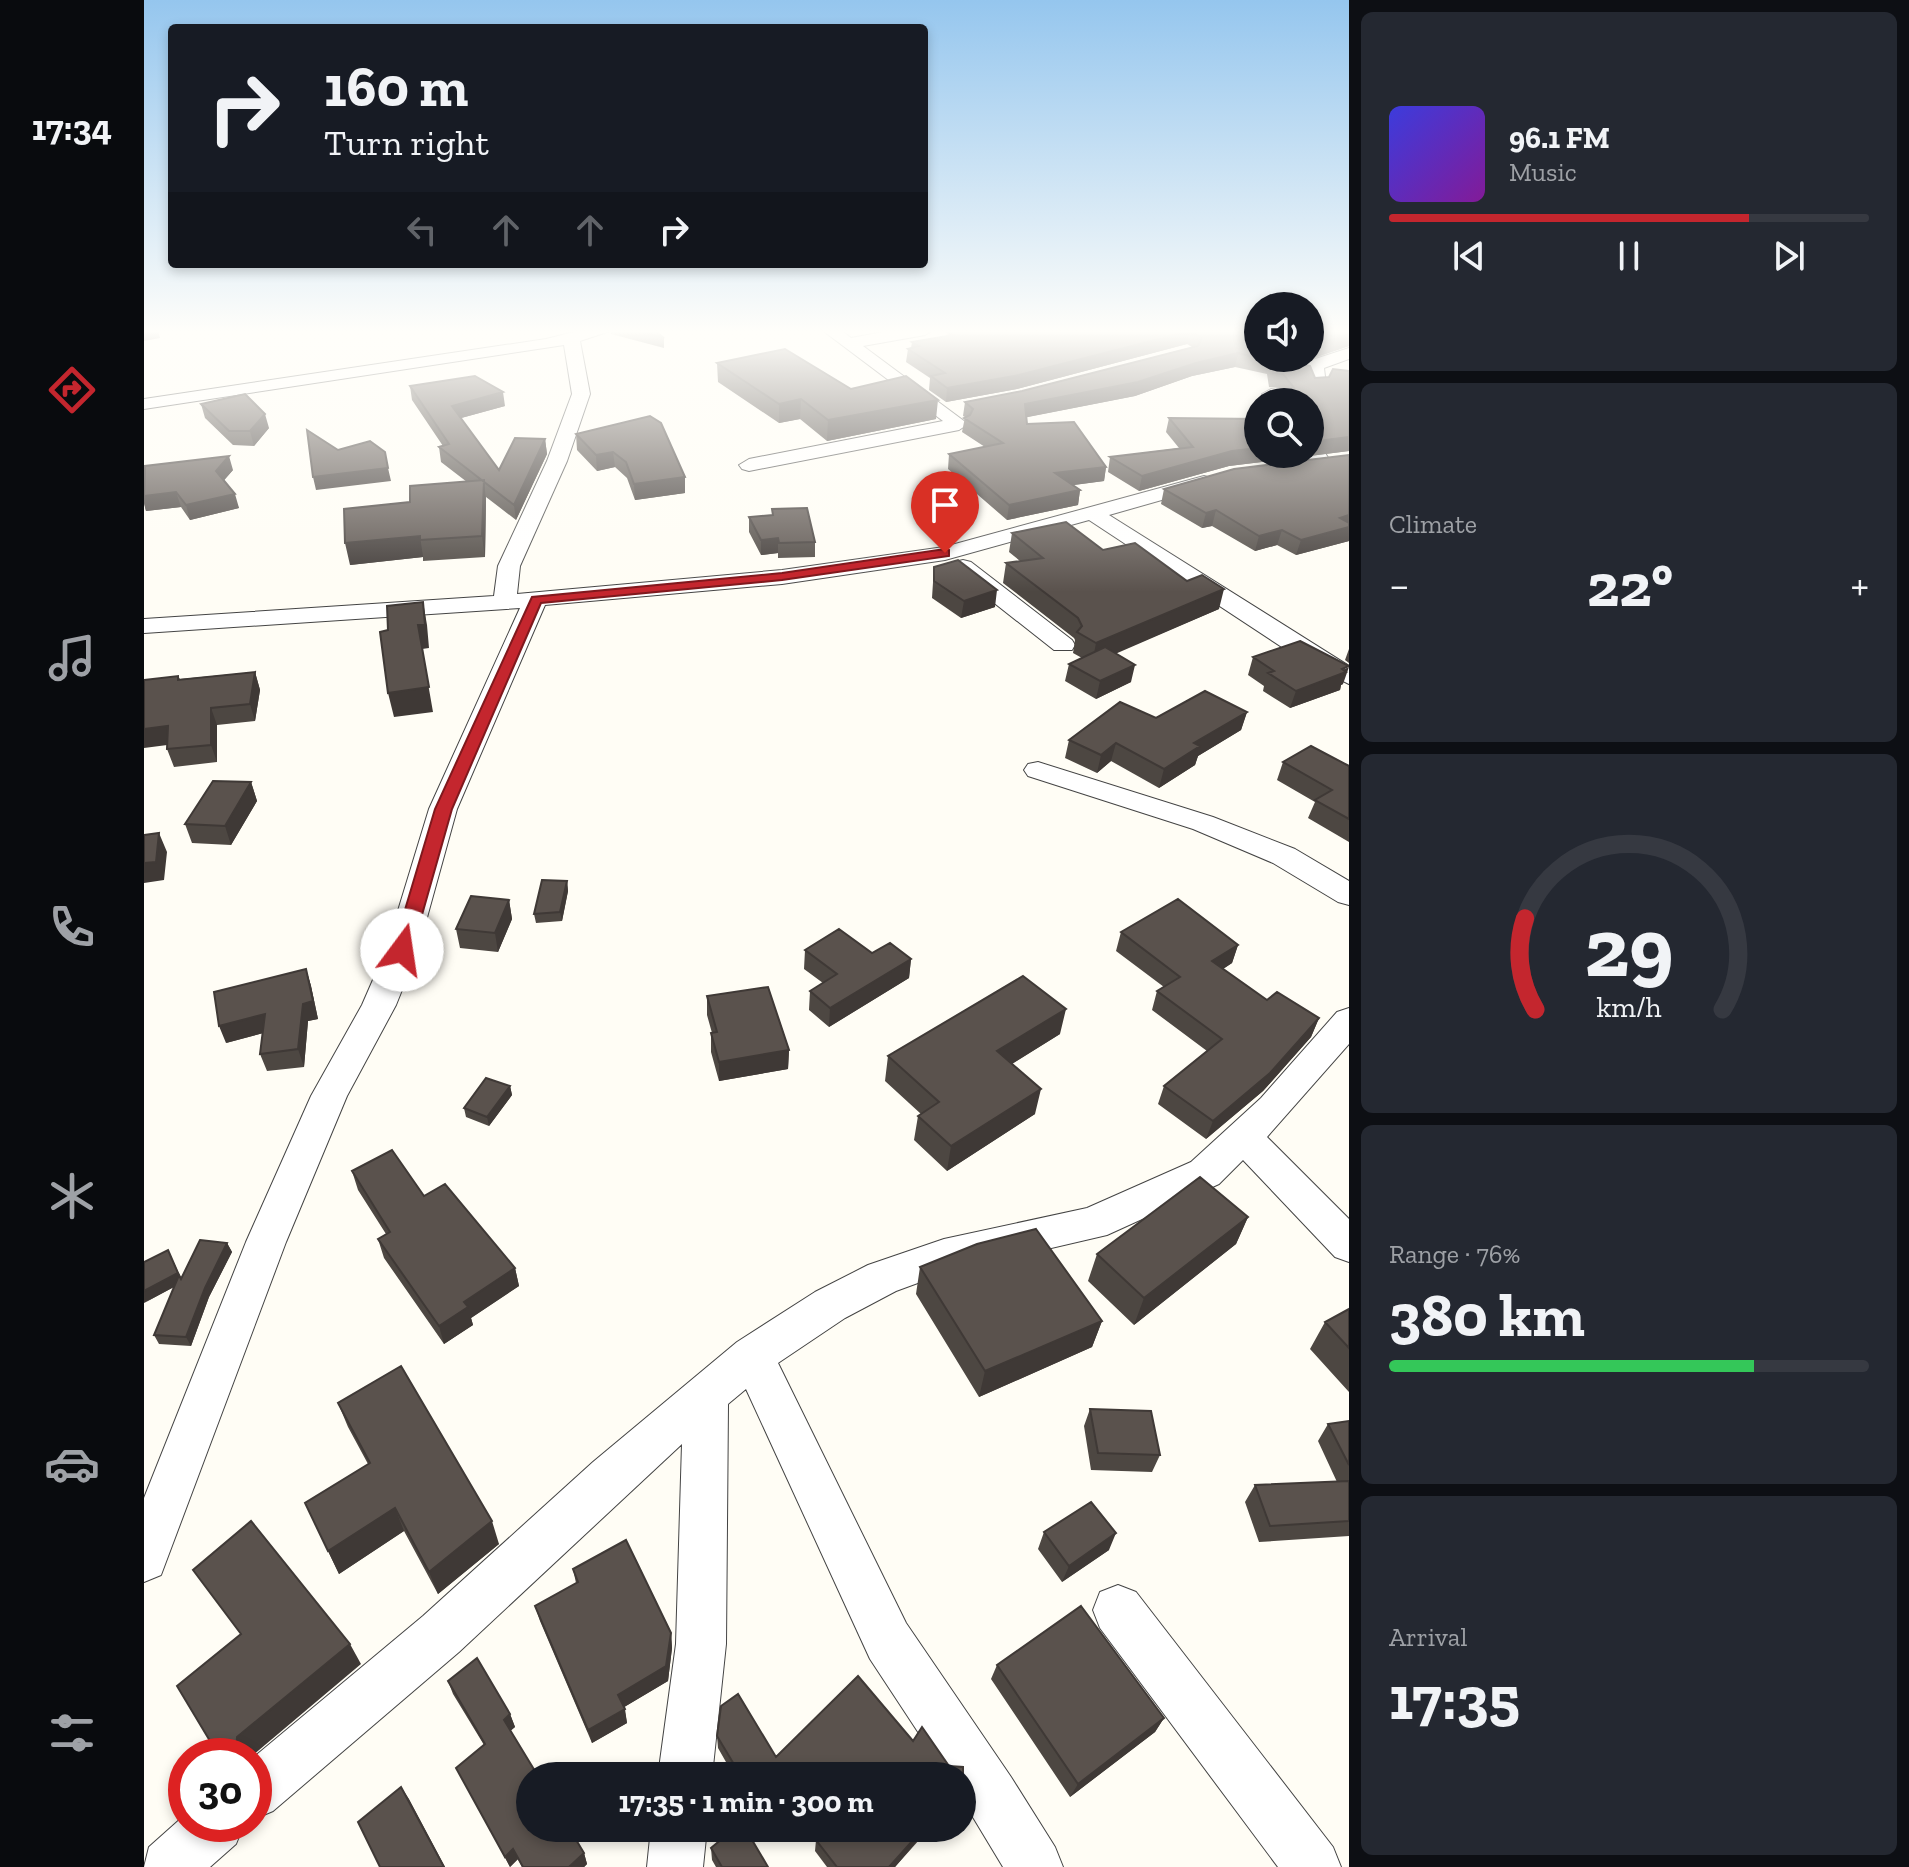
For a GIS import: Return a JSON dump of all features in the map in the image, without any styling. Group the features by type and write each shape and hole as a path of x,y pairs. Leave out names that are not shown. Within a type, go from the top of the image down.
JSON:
{"street":[{"path":"144,1558 266,1242 329,1096 379,1005 402,950 443,809 521,601 509,566 557,461 573,417"},
{"path":"749,465 959,424 951,417"},
{"path":"1324,455 1349,460"},
{"path":"144,626 521,601 782,577 945,553 1229,475"},
{"path":"1092,513 1312,656 1349,676"},
{"path":"945,553 1063,645"},
{"path":"1038,770 1217,829 1284,856 1349,895"},
{"path":"272,1777 441,1634 609,1478 752,1356 830,1305 882,1278 944,1256 1093,1223 1205,1173 1274,1108 1349,1021"},
{"path":"1244,1137 1349,1245"},
{"path":"752,1356 888,1641 992,1796 1035,1867"},
{"path":"687,1762 701,1644 706,1396"},
{"path":"1118,1610 1313,1867"},
{"path":"169,1867 196,1842"},
{"path":"675,1867 678,1842"}],"building":[{"path":"215,417 262,417 250,431 229,431"},
{"path":"431,417 460,417 499,470 515,438 545,439 514,505 439,447 449,444"},
{"path":"652,417 661,423 685,477 634,484 626,462 613,452 596,455 576,434"},
{"path":"1026,417 1027,424 1074,422 1106,467 1055,473 1080,490 1009,505 949,454 1003,443 964,418"},
{"path":"1324,417 1349,417 1349,437 1324,440"},
{"path":"1169,418 1244,419 1244,450 1142,476 1110,457 1193,447"},
{"path":"307,430 338,450 370,441 385,452 388,468 313,477"},
{"path":"1349,455 1349,515 1340,518 1349,523 1349,527 1301,540 1282,530 1259,536 1216,510 1206,513 1164,489 1234,469 1324,468 1324,458"},
{"path":"229,456 216,471 235,494 186,505 176,492 144,496 145,466"},
{"path":"484,480 482,536 420,540 420,536 345,543 344,509 410,502 410,486"},
{"path":"807,508 815,542 779,543 778,538 761,540 749,517 773,515 772,509"},
{"path":"1066,522 1103,550 1135,543 1187,581 1202,575 1224,589 1096,643 1077,632 1082,626 1078,618 1006,563 1043,558 1012,533"},
{"path":"958,560 997,590 964,601 934,581 934,567"},
{"path":"423,602 425,625 418,625 429,687 388,693 380,632 388,630 387,606"},
{"path":"1300,641 1349,666 1342,669 1346,672 1296,691 1268,673 1274,671 1253,657"},
{"path":"1105,647 1135,665 1100,681 1069,664"},
{"path":"255,672 250,704 211,708 211,745 167,749 168,726 144,729 144,680 178,676 178,680"},
{"path":"1205,691 1247,712 1194,743 1200,746 1164,769 1116,743 1101,755 1069,740 1120,702 1156,718"},
{"path":"1311,746 1349,766 1349,819 1315,800 1332,790 1283,762"},
{"path":"213,781 251,782 225,826 185,824"},
{"path":"159,833 156,862 144,863 144,835"},
{"path":"542,880 567,881 560,912 534,914"},
{"path":"471,896 509,900 495,933 456,929"},
{"path":"1178,899 1238,945 1212,961 1267,1000 1277,992 1319,1018 1270,1073 1213,1121 1164,1086 1222,1039 1157,991 1180,977 1121,932"},
{"path":"839,929 872,953 890,943 911,959 830,1008 810,991 837,974 805,950"},
{"path":"306,969 313,1001 303,1004 298,1049 260,1054 265,1014 219,1026 214,992"},
{"path":"1023,976 1066,1009 997,1051 1041,1089 951,1146 918,1116 939,1102 888,1056"},
{"path":"768,987 789,1050 719,1062 711,1033 717,1032 707,996"},
{"path":"486,1078 510,1086 487,1117 464,1108"},
{"path":"392,1150 424,1196 445,1184 515,1268 464,1302 468,1307 439,1326 378,1239 390,1232 352,1171"},
{"path":"1200,1177 1248,1217 1144,1298 1097,1254"},
{"path":"1036,1229 1102,1321 985,1371 920,1267 977,1244"},
{"path":"200,1240 227,1243 186,1337 154,1335 179,1275 181,1279"},
{"path":"168,1250 178,1273 144,1291 144,1262"},
{"path":"1349,1309 1349,1348 1325,1322"},
{"path":"401,1366 492,1521 429,1572 395,1508 328,1551 305,1503 370,1463 338,1403"},
{"path":"1090,1409 1151,1411 1160,1455 1098,1453"},
{"path":"1349,1421 1349,1465 1328,1424"},
{"path":"1349,1481 1349,1521 1270,1526 1255,1485"},
{"path":"1091,1502 1116,1533 1069,1566 1044,1532"},
{"path":"251,1521 350,1644 237,1738 208,1738 177,1686 241,1634 193,1570"},
{"path":"626,1540 671,1633 666,1666 618,1695 625,1709 588,1730 535,1606 578,1582 573,1569"},
{"path":"1081,1606 1164,1718 1078,1784 997,1665"},
{"path":"477,1658 510,1714 504,1720 530,1762 516,1762 516,1842 577,1842 584,1853 569,1867 523,1867 513,1849 505,1857 456,1768 485,1744 448,1681"},
{"path":"858,1676 913,1741 922,1727 946,1762 733,1762 717,1736 721,1706 738,1694 776,1757"},
{"path":"401,1787 444,1867 380,1867 358,1822"},
{"path":"718,1842 753,1842 768,1867 722,1867 711,1848"},
{"path":"818,1842 911,1842 889,1867 837,1867"}],"route":[{"path":"402,950 443,809 536,599 782,577 945,553"}]}
